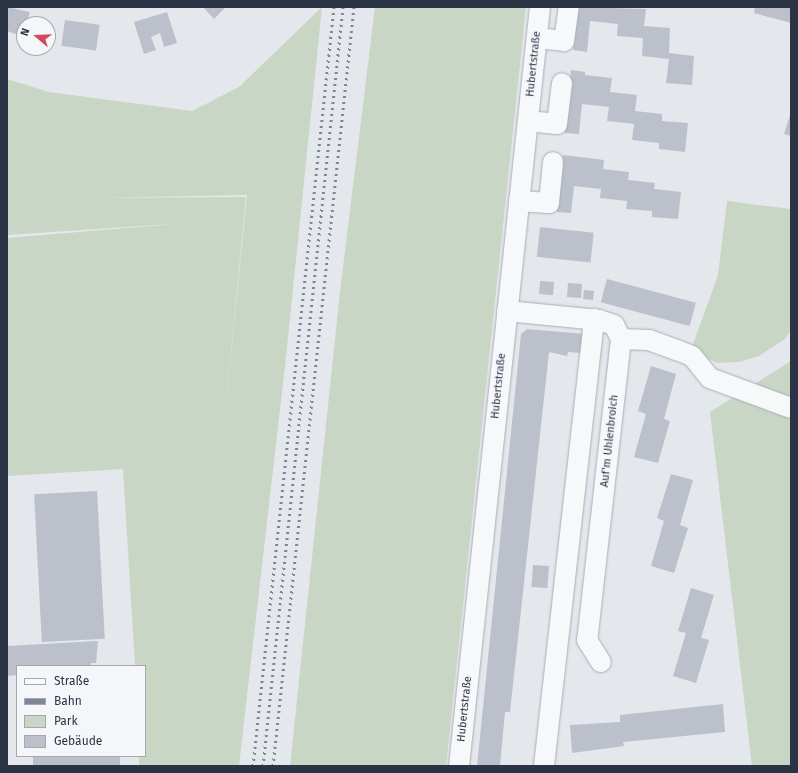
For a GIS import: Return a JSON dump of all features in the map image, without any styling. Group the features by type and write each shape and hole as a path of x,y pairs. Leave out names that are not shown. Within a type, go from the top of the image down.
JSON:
{"street":[{"name":"Hubertstraße","path":"460,766 540,7"},
{"path":"537,38 564,41 568,7"},
{"path":"528,121 557,124 562,83"},
{"path":"519,200 549,203 554,162"},
{"path":"507,311 594,319 614,325 621,339 649,340 692,356 710,378 791,408"},
{"path":"544,766 594,319"},
{"name":"Auf'm Uhlenbroich","path":"601,662 587,640 621,339"}],"green space":[{"path":"322,7 286,357 239,766 139,766 139,757 146,757 146,665 135,665 123,469 7,476 7,238 186,223 7,235 7,79 49,92 192,111 239,87","holes":["247,195 222,444 246,197 93,198"]},
{"path":"375,7 526,7 446,766 290,766 340,292"},
{"path":"727,201 791,209 791,330 785,339 759,356 739,362 717,363 691,350 718,275"},
{"path":"791,361 791,766 752,766 710,412"}],"building":[{"path":"7,7 30,12 29,16 16,16 16,34 7,31"},
{"path":"203,7 226,7 214,19"},
{"path":"577,7 646,9 644,26 670,28 669,53 694,56 692,85 666,83 669,59 642,56 643,38 617,36 618,24 590,21 587,52 573,50"},
{"path":"755,7 791,7 791,23 754,13"},
{"path":"167,12 177,43 164,47 160,33 151,37 156,50 144,54 134,22"},
{"path":"65,20 100,25 96,51 61,46"},
{"path":"571,70 585,72 585,75 612,78 610,92 637,95 635,111 662,114 662,121 688,123 685,152 659,149 659,143 632,140 634,124 607,121 609,107 582,104 579,134 565,133"},
{"path":"791,112 791,136 784,134"},
{"path":"563,155 604,160 603,169 629,172 628,180 655,183 654,189 681,192 678,219 652,217 652,211 626,209 627,201 600,198 601,189 574,186 571,213 557,212"},
{"path":"540,227 594,233 591,262 537,257"},
{"path":"607,279 696,303 690,326 601,302"},
{"path":"540,281 554,282 553,295 539,294"},
{"path":"568,283 582,284 581,298 567,297"},
{"path":"584,290 594,291 593,300 583,299"},
{"path":"527,329 585,334 582,353 568,352 567,356 549,352 510,712 505,712 500,766 477,766 521,334"},
{"path":"651,366 676,374 664,419 670,421 658,463 634,457 646,414 638,411"},
{"path":"671,474 693,480 680,525 688,528 674,573 651,566 664,521 657,518"},
{"path":"97,491 105,639 42,642 34,494"},
{"path":"533,565 549,566 547,588 531,587"},
{"path":"691,588 714,595 701,638 709,640 696,683 673,676 686,633 678,631"},
{"path":"98,641 96,663 91,663 91,665 16,665 16,675 7,676 7,646"},
{"path":"723,704 725,732 623,742 624,746 572,753 570,725 620,722 620,715"},
{"path":"33,757 120,757 120,766 33,766"}],"railway":[{"path":"253,766 334,7"},
{"path":"263,766 343,7"},
{"path":"273,766 354,7"}]}
